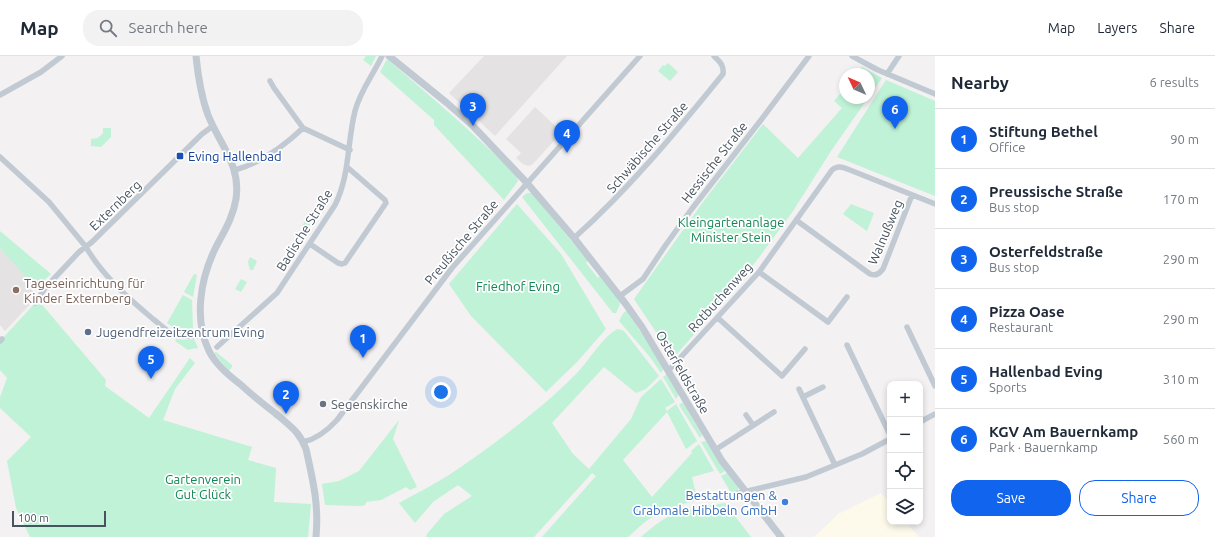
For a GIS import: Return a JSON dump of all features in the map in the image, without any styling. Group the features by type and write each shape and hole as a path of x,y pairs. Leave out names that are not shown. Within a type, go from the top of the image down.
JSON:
{"street":[{"path":"0,95 41,72 62,56"},
{"path":"196,56 200,90 208,116 228,153 235,170 237,189 231,219 210,260 201,294 200,316 203,335 209,351 217,364 282,419 297,433 303,442 306,449 316,496 318,517 316,537"},
{"name":"Badische Straße","path":"217,347 277,293 336,205 341,194 347,166 358,99 382,56"},
{"name":"Osterfeldstraße","path":"389,56 469,122 528,183 574,238 620,296 642,327 728,470 781,537"},
{"name":"Preußische Straße","path":"303,442 320,435 329,429 340,418 448,273 640,56"},
{"name":"Schwäbische Straße","path":"574,238 620,195 684,122 723,74 724,68 721,62 714,56"},
{"name":"Hessische Straße","path":"620,296 643,279 664,246 809,56"},
{"path":"852,56 888,74 935,94"},
{"path":"888,74 899,56"},
{"path":"270,81 303,128 350,150"},
{"name":"Externberg","path":"35,303 46,287 79,252 92,242 202,134 213,126"},
{"path":"235,170 260,160 272,153 303,128"},
{"path":"0,157 48,202 110,278 136,304 174,335 187,337 203,335"},
{"path":"310,244 338,263 344,263 386,203 385,200 347,166"},
{"name":"Rotbuchenweg","path":"669,370 759,272 832,170 836,167 839,166 850,170 935,204"},
{"name":"Walnußweg","path":"796,220 870,274 877,275 881,273 883,269 912,195"},
{"path":"759,272 828,322 847,297"},
{"path":"718,318 782,376 805,349"},
{"path":"907,327 935,386"},
{"path":"847,345 887,429"},
{"path":"803,397 824,387"},
{"path":"799,389 835,466"},
{"path":"715,450 774,412"},
{"path":"923,420 935,414"},
{"path":"746,415 753,425"},
{"path":"727,496 806,477 862,454 887,441"}],"shaded area":[{"path":"484,56 567,56 495,136 449,93"},
{"path":"535,107 562,132 532,165 528,166 516,158 521,153 506,139"},
{"name":"Tageseinrichtung für Kinder Externberg","path":"0,248 33,281 28,286 34,292 29,297 33,301 5,331 0,325"},
{"path":"881,493 887,500 887,525 909,525 919,537 814,537 838,514"}],"green space":[{"path":"366,56 376,56 371,66 363,60"},
{"path":"387,59 469,130 516,175 518,181 504,200 434,125 434,120 380,72"},
{"path":"668,63 678,72 670,81 658,71 663,65 665,66"},
{"path":"875,74 882,78 875,88"},
{"path":"886,80 935,101 935,196 837,157 871,104 875,104 875,97"},
{"name":"Kleingartenanlage Minister Stein","path":"839,95 839,104 864,104 831,151 793,211 757,260 676,355 672,356 634,299 703,202 763,124 798,158 842,108 834,101"},
{"path":"103,128 111,128 111,137 101,147 91,146 91,139 98,138 103,133"},
{"path":"527,193 532,193 588,261 586,263 598,278 600,276 619,300 620,304 616,313 613,313 522,197"},
{"name":"Friedhof Eving","path":"517,204 561,254 606,329 577,362 546,392 471,316 449,284"},
{"path":"851,204 874,213 867,231 843,214"},
{"path":"308,216 313,220 307,230 302,226"},
{"path":"0,231 51,274 36,288 0,248"},
{"path":"250,257 257,261 253,270 250,270 248,262"},
{"path":"194,274 197,275 193,297 184,292"},
{"path":"241,279 247,282 241,292 235,289"},
{"path":"183,295 192,300 193,328 190,331 178,330 167,323"},
{"name":"Gartenverein Gut Glück","path":"38,300 106,380 105,386 149,418 190,358 195,363 175,389 163,420 252,447 248,460 276,468 274,502 311,504 308,537 30,537 16,508 7,461 31,437 0,408 0,397 7,378 0,370 0,341"},
{"path":"627,311 664,368 661,373 650,357 619,321 624,312"},
{"path":"618,329 624,331 659,376 646,389 636,393 604,367 552,423 573,454 589,469 631,419 641,397 661,379 675,402 665,408 667,411 676,404 697,441 686,449 667,412 623,460 652,497 692,453 691,451 699,444 714,471 692,477 697,498 726,491 728,494 665,510 649,519 628,537 542,537 596,476 592,473 534,537 426,537 444,514 472,496 458,485 433,502 415,523 399,503 449,475 515,428 546,402 580,370 601,343"},
{"path":"176,339 194,339 198,348 188,350 175,341"},
{"path":"216,352 232,365 229,371 214,353"},
{"path":"667,374 679,394 676,399 663,377"},
{"path":"683,402 702,435 700,438 679,405"},
{"path":"399,420 393,439 417,487 410,490 406,487 381,500 366,502 365,505 361,506 325,505 322,484 339,481 359,471"},
{"path":"706,441 725,471 720,474 701,442"},
{"path":"727,473 738,487 738,491 731,493 721,476"},
{"path":"725,503 751,537 641,537 668,517 689,510"}],"place":[{"name":"Osterfeldstraße","path":"473,126"},
{"name":"KGV Am Bauernkamp","path":"895,129"},
{"name":"Pizza Oase","path":"567,153"},
{"name":"Eving Hallenbad","path":"180,156"},
{"name":"Tageseinrichtung für Kinder Externberg","path":"16,290"},
{"name":"Jugendfreizeitzentrum Eving","path":"88,332"},
{"name":"Stiftung Bethel","path":"363,358"},
{"name":"Hallenbad Eving","path":"151,379"},
{"name":"Segenskirche","path":"323,404"},
{"name":"Preussische Straße","path":"286,414"},
{"name":"Bestattungen & Grabmale Hibbeln GmbH","path":"785,502"}]}
